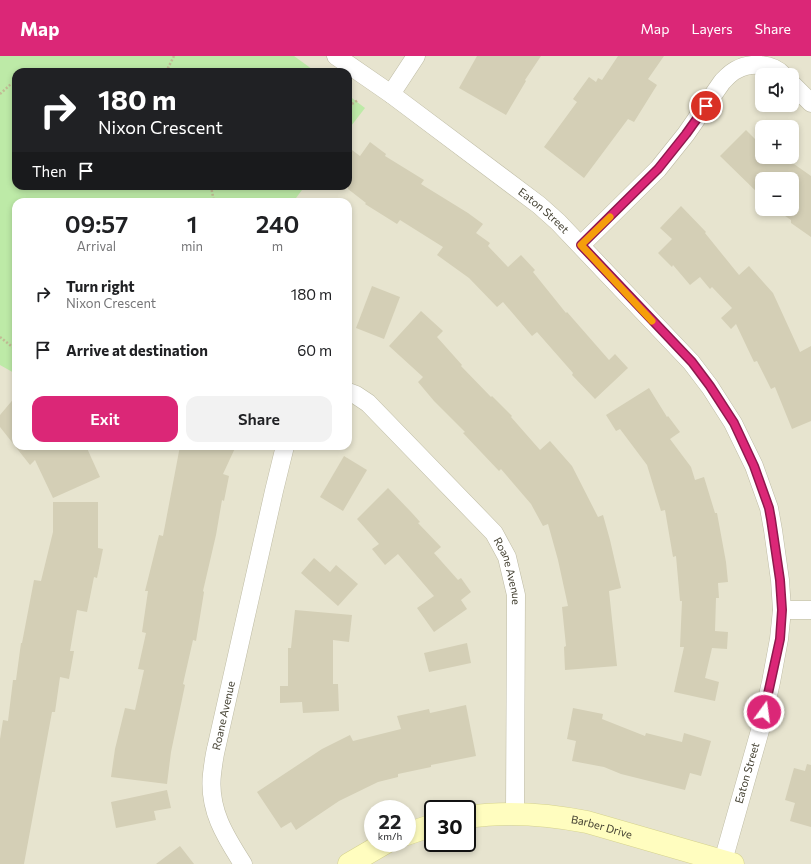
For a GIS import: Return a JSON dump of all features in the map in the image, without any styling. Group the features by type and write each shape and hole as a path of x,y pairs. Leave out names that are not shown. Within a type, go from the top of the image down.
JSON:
{"street":[{"name":"Eaton Street","path":"336,56 390,94 539,205 581,245 692,362 710,386 734,423 754,466 769,508 779,573 782,610 780,639 771,682 728,863"},
{"path":"390,94 416,56"},
{"path":"581,245 658,169 686,134 722,82 734,70 742,66 752,65 762,65 772,68"},
{"path":"799,91 811,103"},
{"name":"Roane Avenue","path":"352,394 368,403 494,533 507,557 516,594 515,813"},
{"name":"Roane Avenue","path":"243,864 219,824 212,796 212,775 219,734 274,491 285,450"},
{"path":"782,610 811,610"},
{"name":"Barber Drive","path":"476,816 515,813 551,816 587,822 728,863"},
{"path":"348,864 369,852"}],"path":[{"path":"168,68 174,56"},
{"path":"0,94 12,84"},
{"path":"352,104 358,100"},
{"path":"0,337 12,347"}],"shaded area":[{"path":"0,56 811,56 811,864 0,864"}],"green space":[{"path":"0,56 294,56 310,68 12,68 12,190 302,190 296,198 12,198 12,372 0,365"},
{"path":"352,98 365,108 352,125"}],"building":[{"path":"477,56 541,56 525,80 526,81 506,115 459,88"},
{"path":"618,56 664,56 648,79 657,85 634,122 628,119 584,178 544,147 577,102 573,99 589,77 596,82 598,78 602,80"},
{"path":"746,130 755,139 755,164 794,164 811,176 811,237 791,223 791,220 785,216 799,216 799,172 755,172 755,190 720,156"},
{"path":"370,142 386,154 385,156 424,180 421,184 483,224 476,233 490,243 488,246 508,267 521,255 535,270 533,272 566,313 567,312 609,360 615,354 628,368 595,399 572,375 573,373 537,332 532,336 503,302 497,307 469,278 437,255 443,247 400,220 397,224 365,204 366,203 349,190 352,190 352,150 360,156"},
{"path":"681,206 706,232 705,233 739,275 749,266 773,293 800,352 811,346 811,421 792,429 775,387 771,389 757,361 754,362 736,324 731,329 721,318 732,308 712,287 710,289 700,277 690,285 673,265 672,267 658,253 672,239 660,228"},
{"path":"372,286 400,297 384,339 356,328"},
{"path":"421,311 443,331 437,337 462,365 461,366 512,416 511,417 540,450 550,441 572,466 598,517 603,515 621,588 609,591 617,666 565,670 564,647 566,646 562,607 568,606 548,524 543,526 531,504 501,469 499,471 418,382 423,377 389,346"},
{"path":"649,388 667,417 668,416 680,432 670,439 691,467 695,480 704,477 715,513 717,513 728,582 718,583 719,598 716,598 715,631 728,632 727,649 712,648 705,678 719,682 715,701 674,692 684,647 680,647 682,601 680,601 676,556 673,557 665,510 661,511 647,465 620,429 616,431 606,415"},
{"path":"12,401 12,442 0,427 0,415"},
{"path":"18,450 88,450 100,477 53,498 35,460 30,465"},
{"path":"179,450 234,450 223,474 229,476 224,501 222,500 216,535 203,591 196,641 193,640 183,684 185,685 171,752 167,784 111,777 115,749 125,708 135,710 144,670 138,669 146,633 142,632 148,591 145,591 159,535 163,536"},
{"path":"344,456 367,470 343,511 320,497"},
{"path":"388,488 441,547 434,553 458,580 461,578 471,592 461,600 467,609 434,632 417,608 434,596 398,554 385,565 372,549 379,544 357,519"},
{"path":"53,502 98,502 98,548 103,549 97,578 94,577 87,612 77,610 70,651 74,651 69,679 60,677 55,712 52,712 24,864 0,864 0,739 3,720 8,721 13,680 16,680 21,643 34,580 41,581 53,532"},
{"path":"314,558 330,572 336,565 358,584 338,606 301,573"},
{"path":"295,610 352,615 349,642 333,640 333,684 338,684 339,711 303,713 302,702 280,703 280,686 288,686 288,648 291,648"},
{"path":"467,643 471,663 429,672 424,653"},
{"path":"466,705 476,756 431,765 431,767 398,774 398,777 378,782 339,801 296,830 291,822 281,828 257,792 322,749 350,735 353,741 401,729 397,716 429,709 430,713"},
{"path":"573,708 603,714 602,719 645,736 646,733 682,742 684,733 711,741 701,776 690,773 685,790 621,774 604,767 572,761 576,741 567,739"},
{"path":"807,764 811,765 811,827 790,821 795,803 785,800 794,768 805,771"},
{"path":"167,790 171,808 154,811 156,820 116,828 111,802"},
{"path":"180,846 194,864 156,864"}],"slow traffic":[{"path":"610,217 581,245 652,321"}],"route":[{"path":"706,106 658,169 581,245 600,267 692,362 710,386 734,423 754,466 769,508 780,580 782,610 780,639 764,712"}]}
